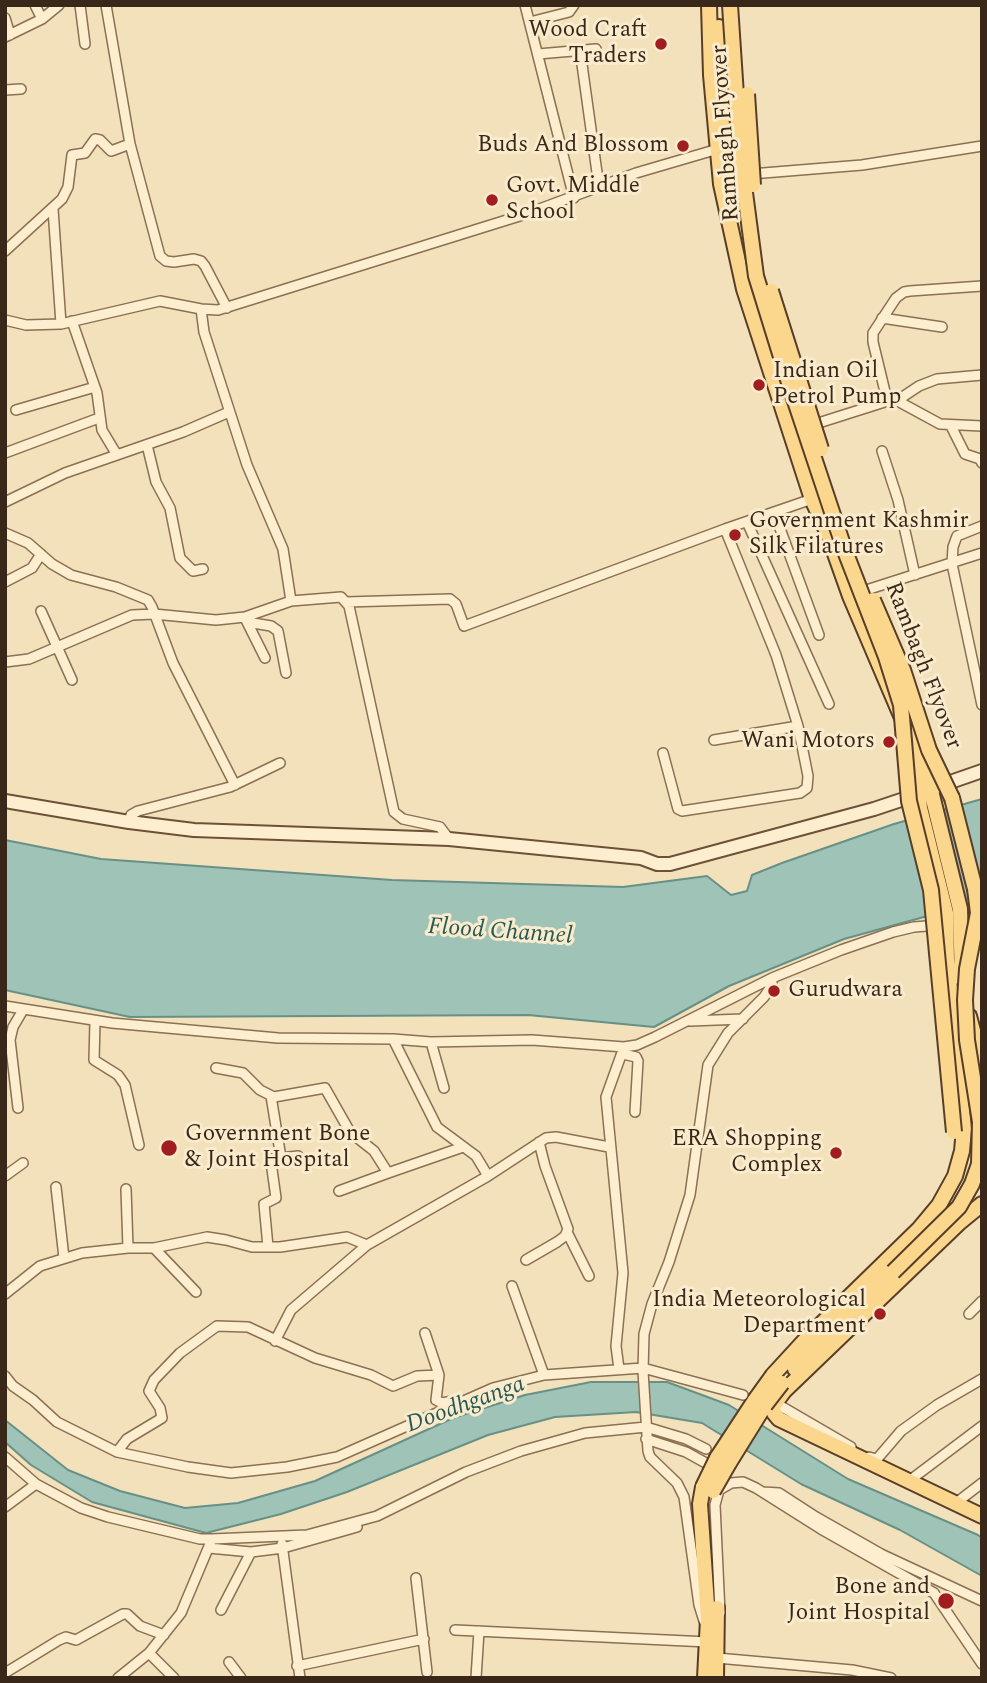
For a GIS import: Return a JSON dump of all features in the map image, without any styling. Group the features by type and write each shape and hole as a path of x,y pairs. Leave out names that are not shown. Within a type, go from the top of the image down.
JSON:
{"main road":[{"path":"709,5 710,75 721,184 744,289 789,433 813,499 914,753 953,917 962,983 982,1080"},
{"path":"717,5 733,176 738,197 746,207"},
{"path":"735,5 744,155 761,270 807,427 889,652 927,767 926,798"},
{"name":"Rambagh Flyover","path":"735,5 740,155 756,276 779,354 845,551 886,657 901,705 909,800 931,890 955,1140 982,1180"},
{"name":"Rambagh Flyover","path":"735,5 758,238 776,311 868,590 903,670 929,750 952,797 975,889 978,913 967,969 965,1000 967,1040 982,1138 976,1174 959,1207 833,1329"},
{"path":"5,801 194,830 449,839 641,858 657,864 670,864 874,809 926,798 982,771"},
{"path":"705,1678 711,1629 708,1489 761,1399 807,1338 919,1229 939,1205 955,1176 962,1151 964,1129 947,959 953,917"},
{"path":"719,1468 765,1405 778,1379 833,1329 842,1331 982,1196"},
{"path":"761,1399 982,1204"},
{"path":"761,1399 779,1419 982,1516"},
{"path":"711,1629 718,1658 716,1678"}],"street":[{"path":"35,5 42,19"},
{"path":"5,19 8,36 42,19 59,5"},
{"path":"80,5 85,44"},
{"path":"106,5 130,144 160,256 166,261 174,262 194,259 201,261 227,308"},
{"path":"525,5 574,198"},
{"path":"530,22 569,12 574,5"},
{"path":"538,54 596,49"},
{"path":"580,50 599,187"},
{"path":"5,90 21,89"},
{"path":"5,251 53,209 66,193 72,155 85,153 95,139 100,140 111,151 130,144"},
{"path":"751,174 874,164 982,146"},
{"path":"5,320 26,325 61,324 160,301 201,309 227,308 574,198 636,173 718,149"},
{"path":"53,209 61,324"},
{"path":"887,400 873,338 875,327 896,298 904,292 982,286"},
{"path":"201,309 204,332 229,412 252,477 283,549 291,601"},
{"path":"883,318 942,327"},
{"path":"72,321 83,359 96,387 102,430 117,456"},
{"path":"898,400 919,386 937,379 982,375"},
{"path":"16,410 96,387"},
{"path":"789,433 887,400 898,400 932,421 951,426 982,426"},
{"path":"5,502 65,473 147,445 229,412"},
{"path":"5,453 99,418"},
{"path":"951,426 965,454 980,458 982,463"},
{"path":"147,445 156,482 170,508 178,554 193,570 203,569"},
{"path":"882,452 898,500 915,575"},
{"path":"346,602 450,599 456,604 464,626 813,499"},
{"path":"775,512 819,635"},
{"path":"747,522 829,704"},
{"path":"982,526 957,536 954,540 952,564 978,662 982,705"},
{"path":"663,753 678,809 681,811 800,793 807,788 798,726 776,655 725,529"},
{"path":"5,533 28,543 52,564 71,575 145,597 155,614 173,663 235,785"},
{"path":"850,596 982,553"},
{"path":"5,582 32,568 41,554"},
{"path":"246,619 291,601 341,597 346,602 394,812 403,819 440,827 449,839"},
{"path":"41,611 72,680"},
{"path":"5,662 25,660 132,615 155,614 216,620 246,619 271,626 278,631 286,673"},
{"path":"246,619 265,658"},
{"path":"714,740 798,726"},
{"path":"129,822 131,815 138,811 235,785 280,762"},
{"path":"619,1369 616,1346 623,1273 609,1147 607,1093 624,1050 772,978 875,937 953,917 982,916"},
{"path":"711,1629 699,1605 684,1497 677,1483 650,1457 645,1422 644,1334 690,1195 701,1132 708,1065 728,1033 764,997 772,985 772,978"},
{"path":"5,1006 95,1021 278,1038 431,1042 532,1040 624,1050 639,1061 635,1112"},
{"path":"18,1108 10,1040 13,1027 23,1010"},
{"path":"684,1021 743,1019"},
{"path":"95,1021 94,1060 118,1075 125,1084 139,1145"},
{"path":"393,1039 437,1128 476,1156 488,1176"},
{"path":"431,1042 444,1088"},
{"path":"216,1068 243,1073 260,1090 271,1096 325,1088 350,1132 374,1151 388,1173"},
{"path":"271,1096 281,1158"},
{"path":"275,1341 291,1310 367,1245 488,1176 539,1142 556,1137 609,1147"},
{"path":"539,1142 545,1166 568,1224 567,1232 589,1276"},
{"path":"339,1191 463,1147"},
{"path":"268,1247 264,1204 276,1198 271,1161 298,1156"},
{"path":"5,1175 23,1163"},
{"path":"56,1187 64,1258"},
{"path":"126,1189 128,1248"},
{"path":"526,1260 557,1242 567,1232"},
{"path":"5,1294 40,1266 82,1253 154,1248 206,1237 251,1247 347,1237 367,1245"},
{"path":"154,1248 196,1292"},
{"path":"512,1286 544,1375"},
{"path":"969,1314 982,1301"},
{"path":"117,1451 127,1439 162,1418 160,1408 149,1391 154,1380 180,1353 217,1326 248,1327 315,1358 371,1375 393,1386 417,1376 439,1375"},
{"path":"425,1333 439,1375 436,1398 438,1403 468,1398"},
{"path":"5,1376 13,1386 33,1399 57,1422 117,1451 188,1467 231,1473 287,1467 337,1457 493,1388 544,1375 619,1369 643,1370 761,1399 875,1460 901,1431 937,1405 982,1379"},
{"path":"5,1457 36,1484 64,1501 108,1517 251,1552 283,1548 363,1525 467,1472 522,1451 585,1433 645,1422 706,1449"},
{"path":"909,1480 982,1426"},
{"path":"646,1439 686,1452 719,1468 934,1593 982,1664"},
{"path":"711,1629 722,1609 715,1505 719,1490 731,1483 743,1482"},
{"path":"956,1503 982,1483"},
{"path":"5,1507 36,1484"},
{"path":"763,1492 785,1495 816,1517 881,1554 982,1601"},
{"path":"210,1543 307,1535 377,1516"},
{"path":"281,1538 300,1678"},
{"path":"118,1678 149,1653 181,1613 210,1543"},
{"path":"221,1610 251,1552"},
{"path":"416,1578 427,1672"},
{"path":"5,1673 59,1640 66,1637 76,1640 125,1613 140,1626 164,1635"},
{"path":"456,1630 711,1629"},
{"path":"476,1678 480,1631"},
{"path":"297,1667 424,1639"},
{"path":"149,1653 174,1678"},
{"path":"718,1658 891,1678"},
{"path":"229,1662 241,1678"}],"water":[{"name":"Flood Channel","path":"982,799 982,901 844,939 729,986 654,1027 528,1015 130,1017 5,990 5,840 101,859 392,880 623,887 707,876 731,895 747,891 752,875 782,863 894,824"},
{"path":"591,1382 667,1382 729,1405 848,1479 978,1535 982,1538 982,1576 900,1530 801,1484 702,1423 636,1412 555,1417 488,1435 347,1492 281,1514 206,1533 92,1502 31,1465 5,1442 5,1420 68,1470 120,1491 185,1508 238,1503 315,1481 453,1418 525,1395"}],"place":[{"name":"Wood Craft Traders","path":"661,44"},
{"name":"Buds And Blossom","path":"683,146"},
{"name":"Govt. Middle School","path":"492,200"},
{"name":"Indian Oil Petrol Pump","path":"759,385"},
{"name":"Government Kashmir Silk Filatures","path":"735,535"},
{"name":"Wani Motors","path":"889,742"},
{"name":"Gurudwara","path":"774,991"},
{"name":"Government Bone & Joint Hospital","path":"169,1148"},
{"name":"ERA Shopping Complex","path":"836,1153"},
{"name":"India Meteorological Department","path":"880,1314"},
{"name":"Bone and Joint Hospital","path":"946,1601"}],"water label":[{"name":"Doodhganga","path":"466,1406"}]}
